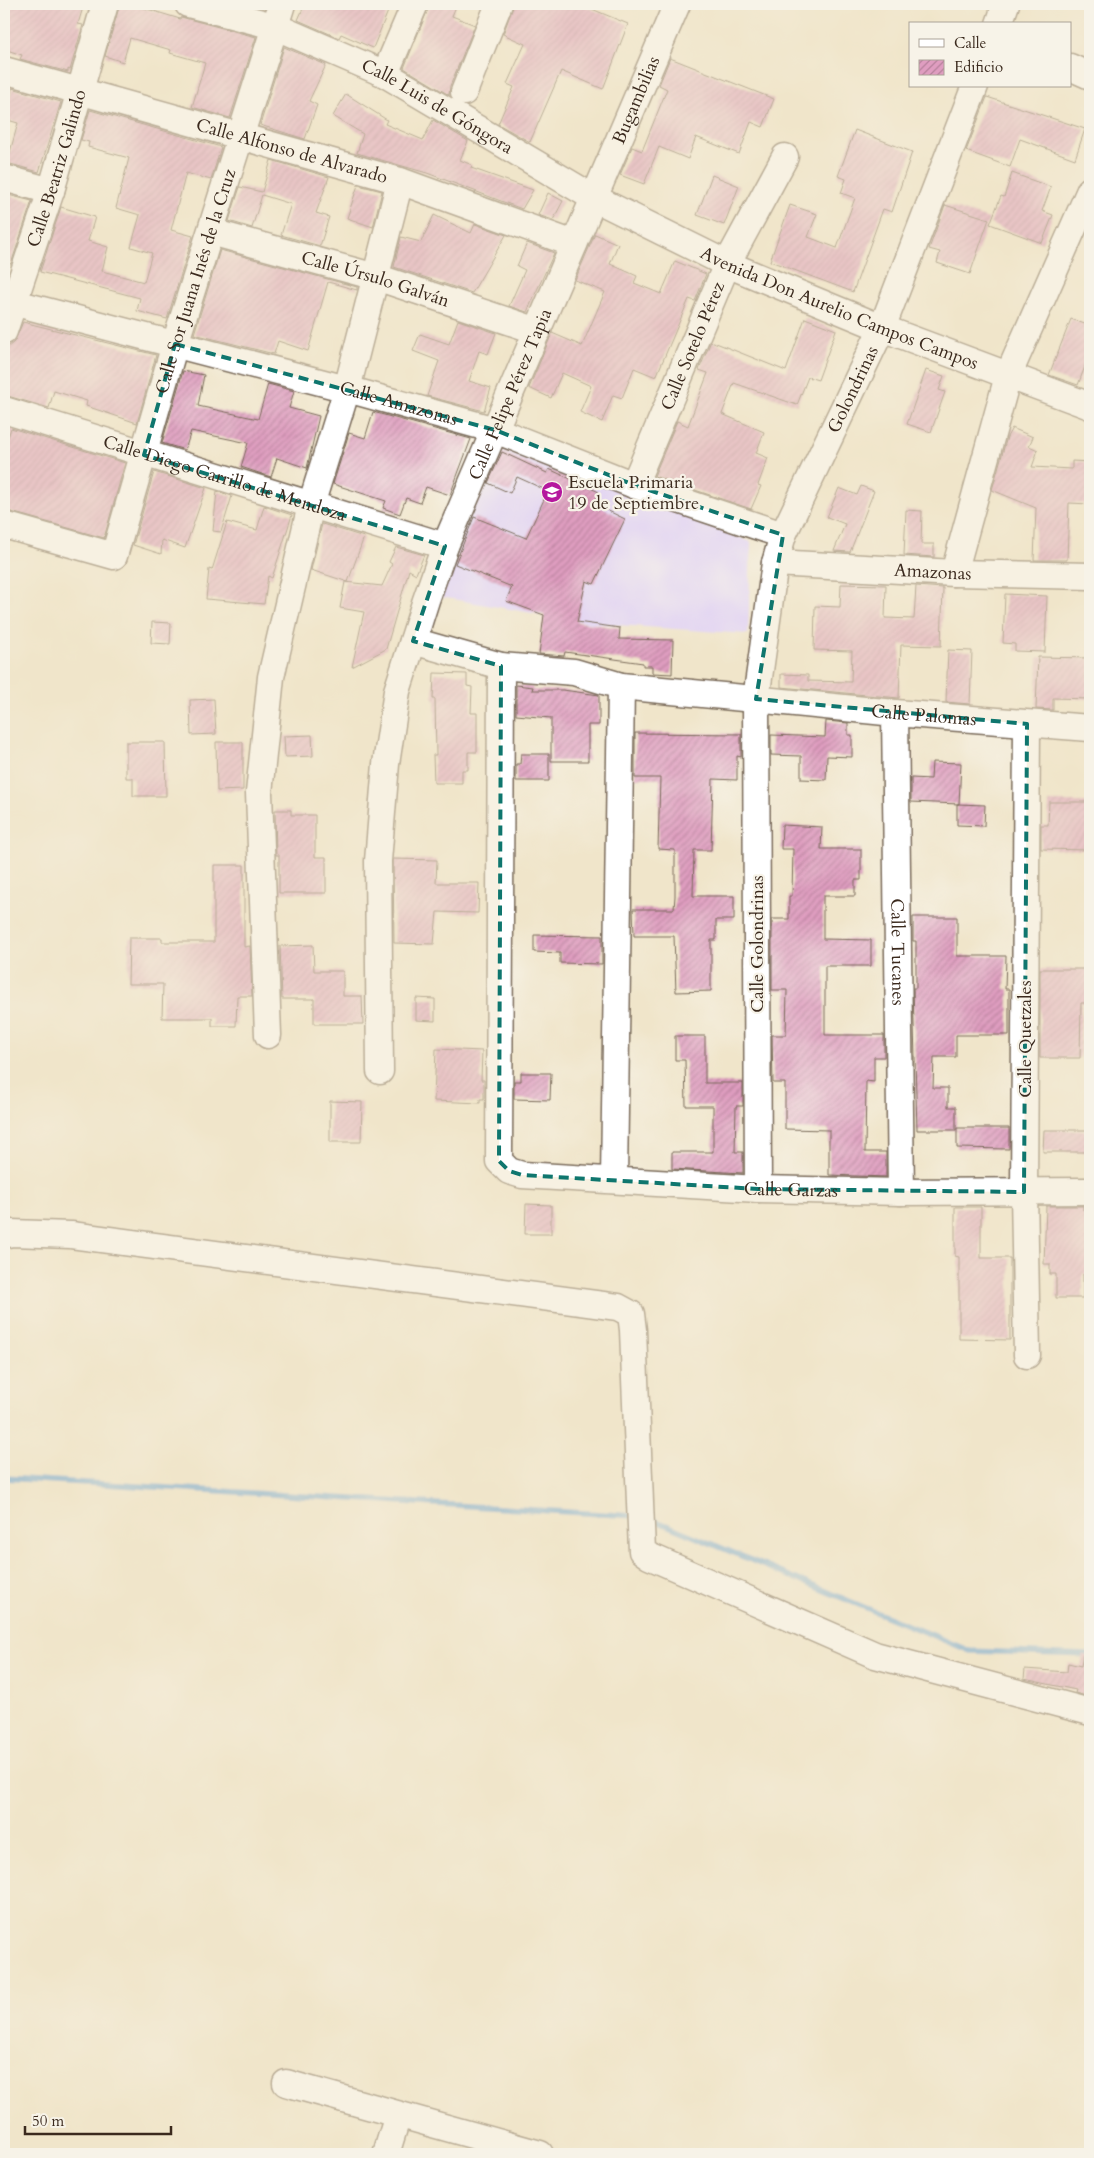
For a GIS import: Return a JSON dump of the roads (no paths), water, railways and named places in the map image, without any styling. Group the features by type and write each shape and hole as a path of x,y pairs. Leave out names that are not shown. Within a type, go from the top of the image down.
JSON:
{"street":[{"name":"Calle Beatriz Galindo","path":"4,331 8,301 52,191 105,4"},
{"name":"Calle Luis de Góngora","path":"188,4 280,10 594,198"},
{"path":"385,74 415,4"},
{"path":"464,92 499,4"},
{"name":"Bugambilias","path":"574,244 677,4"},
{"path":"1000,22 1006,4"},
{"name":"Calle Sor Juana Inés de la Cruz","path":"4,525 114,556 175,344 280,10"},
{"path":"1072,68 1090,76"},
{"name":"Calle Alfonso de Alvarado","path":"4,70 79,93 240,135 400,181 574,244"},
{"name":"Golondrinas","path":"756,699 775,562 783,535 882,328 974,88"},
{"name":"Calle Sotelo Pérez","path":"634,485 727,264 785,157"},
{"path":"4,178 52,191"},
{"path":"268,1035 258,792 271,677 311,505 347,389 400,181"},
{"path":"954,573 1008,376 1090,190"},
{"name":"Avenida Don Aurelio Campos Campos","path":"594,198 727,264 882,328 1090,406"},
{"name":"Calle Úrsulo Galván","path":"211,232 376,277 538,331"},
{"name":"Calle Felipe Pérez Tapia","path":"380,1071 378,861 385,774 398,691 413,640 446,546 574,244"},
{"name":"Calle Amazonas","path":"8,301 347,389 495,430 634,485 783,535"},
{"name":"Calle Diego Carrillo de Mendoza","path":"4,410 144,455 446,546"},
{"name":"Amazonas","path":"775,562 954,573 1090,576"},
{"name":"Calle Palomas","path":"413,640 502,666 574,672 620,686 895,713 1090,728"},
{"name":"Calle Garzas","path":"502,666 499,1161 509,1171 522,1175 758,1188 901,1192 1090,1191"},
{"path":"614,1180 620,686"},
{"name":"Calle Golondrinas","path":"756,699 758,1188"},
{"name":"Calle Tucanes","path":"895,713 901,1192"},
{"name":"Calle Quetzales","path":"1026,724 1024,1192 1027,1355"},
{"path":"4,1235 11,1233 71,1235 618,1306 631,1314 633,1330 642,1551 649,1556 875,1655 1090,1712"},
{"path":"286,2083 398,2115 512,2151 540,2154"},
{"path":"386,2154 398,2115"}],"waterway":[{"path":"4,1478 635,1516"},
{"path":"647,1517 970,1651 1090,1655"}],"place":[{"name":"Escuela Primaria 19 de Septiembre","path":"552,492"}]}
